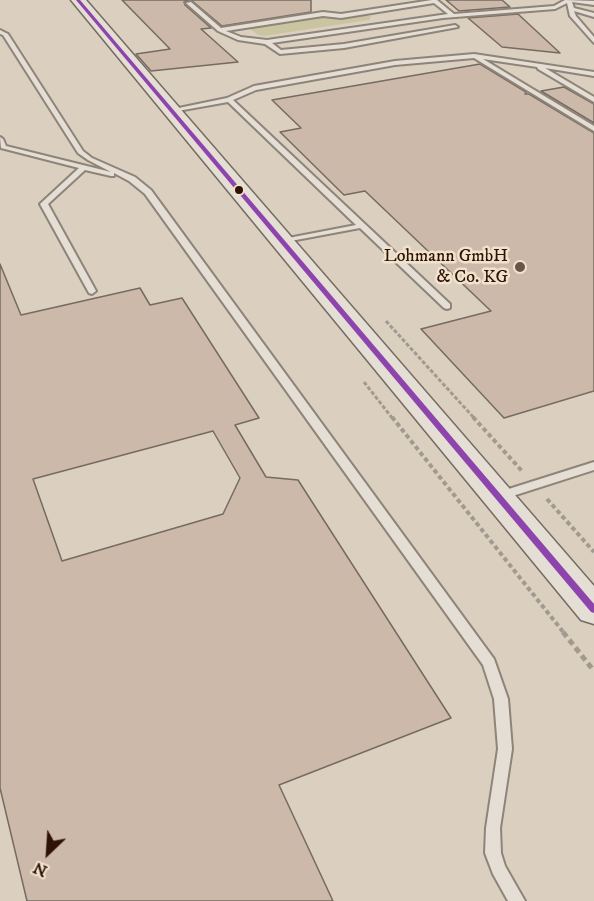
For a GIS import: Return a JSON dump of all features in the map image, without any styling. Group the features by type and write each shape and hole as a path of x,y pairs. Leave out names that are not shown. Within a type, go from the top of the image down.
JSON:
{"main road":[{"path":"78,0 594,610"}],"lane":[{"path":"187,1 220,30 240,39 267,42 443,16 555,8 569,0 594,3"},
{"path":"569,0 573,16 594,41"},
{"path":"220,30 323,14 341,16 435,1 453,15"},
{"path":"572,9 594,15"},
{"path":"267,42 280,52 344,46 455,27 443,16"},
{"path":"0,32 5,34 80,152 132,179 148,192 489,663 497,681 501,699 505,748 493,828 492,853 498,869 517,901"},
{"path":"172,110 229,100 254,87 395,63 474,56 594,74"},
{"path":"474,56 594,129"},
{"path":"489,64 542,69"},
{"path":"534,64 594,100"},
{"path":"229,100 447,306"},
{"path":"0,140 3,147 132,179"},
{"path":"84,167 44,204 92,291"},
{"path":"283,241 361,226"},
{"path":"497,496 594,466"}],"shaded area":[{"path":"320,16 335,19 371,16 369,20 264,36 258,35 249,28"}],"building":[{"path":"122,0 190,0 184,2 185,5 211,28 201,29 238,62 151,71 136,54 170,49"},
{"path":"191,0 311,0 311,12 222,26"},
{"path":"446,0 502,0 510,7 459,11"},
{"path":"518,14 560,53 502,47 468,18"},
{"name":"Lohmann GmbH & Co. KG","path":"480,64 526,92 525,94 529,94 594,133 594,391 504,418 421,329 491,311 365,191 344,195 280,132 301,128 272,100"},
{"path":"564,87 594,104 594,123 541,91"},
{"path":"0,264 21,315 140,288 150,305 182,298 259,418 235,425 266,477 298,480 451,718 279,785 333,901 27,901 0,788","holes":["213,431 240,478 223,514 62,561 33,479"]}],"transit line":[{"path":"78,0 594,610"}],"place":[{"name":"Lohmann GmbH & Co. KG","path":"520,267"}]}
